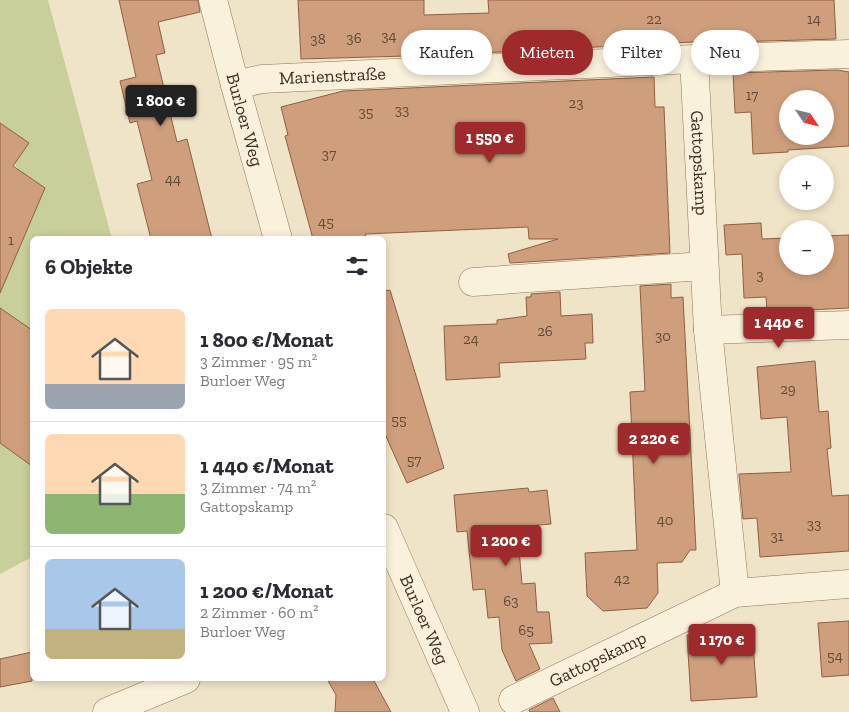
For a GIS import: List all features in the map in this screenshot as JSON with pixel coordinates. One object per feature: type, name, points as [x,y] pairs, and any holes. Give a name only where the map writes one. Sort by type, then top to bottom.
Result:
[{"type":"street","name":"Burloer Weg","points":[[213,0],[277,236]]},
{"type":"street","name":"Marienstraße","points":[[759,57],[849,54]]},
{"type":"street","name":"Marienstraße","points":[[235,85],[262,79],[691,59]]},
{"type":"street","name":"Gattopskamp","points":[[695,75],[708,330],[735,593]]},
{"type":"street","points":[[473,282],[704,266]]},
{"type":"street","points":[[708,330],[849,325]]},
{"type":"street","name":"Burloer Weg","points":[[386,538],[394,578],[465,712]]},
{"type":"street","name":"Gattopskamp","points":[[514,700],[735,593],[849,584]]},
{"type":"street","points":[[107,712],[181,681]]},
{"type":"green space","points":[[0,0],[48,0],[111,236],[30,236],[30,558],[0,574],[0,277],[26,193],[8,144],[0,135]]},
{"type":"building","points":[[119,0],[198,0],[200,12],[158,22],[165,53],[156,55],[177,142],[187,139],[211,236],[150,236],[137,184],[152,180],[137,121],[130,123],[120,81],[136,77]]},
{"type":"building","points":[[298,0],[424,0],[424,15],[489,13],[488,0],[834,0],[836,39],[759,41],[759,30],[691,30],[691,42],[681,43],[681,30],[603,30],[603,47],[593,47],[593,30],[502,30],[502,52],[492,52],[492,30],[401,30],[401,56],[301,59]]},
{"type":"building","points":[[837,70],[849,72],[849,146],[753,154],[751,112],[735,113],[733,75],[759,75],[759,72]]},
{"type":"building","points":[[654,77],[655,107],[664,107],[670,253],[510,263],[508,254],[558,239],[529,239],[528,227],[365,234],[366,236],[312,236],[285,136],[288,135],[281,107],[343,91]]},
{"type":"building","points":[[0,123],[29,143],[13,166],[45,188],[0,293]]},
{"type":"building","points":[[761,223],[762,239],[779,238],[779,275],[834,275],[834,236],[849,235],[849,308],[767,312],[766,297],[744,298],[742,254],[726,255],[724,225]]},
{"type":"building","points":[[671,284],[671,298],[683,297],[696,550],[690,550],[682,562],[657,563],[658,593],[647,608],[603,611],[587,596],[585,553],[637,550],[630,392],[645,391],[640,286]]},
{"type":"building","points":[[390,290],[444,468],[407,483],[386,436],[386,291]]},
{"type":"building","points":[[560,292],[561,316],[592,314],[593,343],[585,343],[586,359],[499,363],[500,377],[446,380],[444,326],[497,324],[497,320],[527,316],[526,297],[531,297],[531,294]]},
{"type":"building","points":[[0,308],[30,329],[30,465],[0,443]]},
{"type":"building","points":[[815,361],[819,412],[828,411],[831,448],[827,449],[832,496],[849,495],[849,551],[760,557],[757,518],[743,519],[739,474],[791,472],[787,417],[761,419],[757,367]]},
{"type":"building","points":[[528,488],[529,492],[547,490],[551,524],[517,527],[522,584],[535,583],[537,612],[549,612],[552,643],[529,644],[540,669],[516,681],[502,650],[499,617],[488,618],[485,589],[473,590],[467,531],[457,532],[454,495]]},
{"type":"building","points":[[849,621],[849,675],[822,677],[818,623]]},
{"type":"building","points":[[752,630],[757,697],[691,701],[687,635]]},
{"type":"building","points":[[30,652],[30,681],[32,681],[0,687],[0,659]]},
{"type":"building","points":[[328,681],[374,681],[391,712],[335,712],[336,695]]},
{"type":"building","points":[[553,698],[560,712],[530,712],[529,710]]}]
